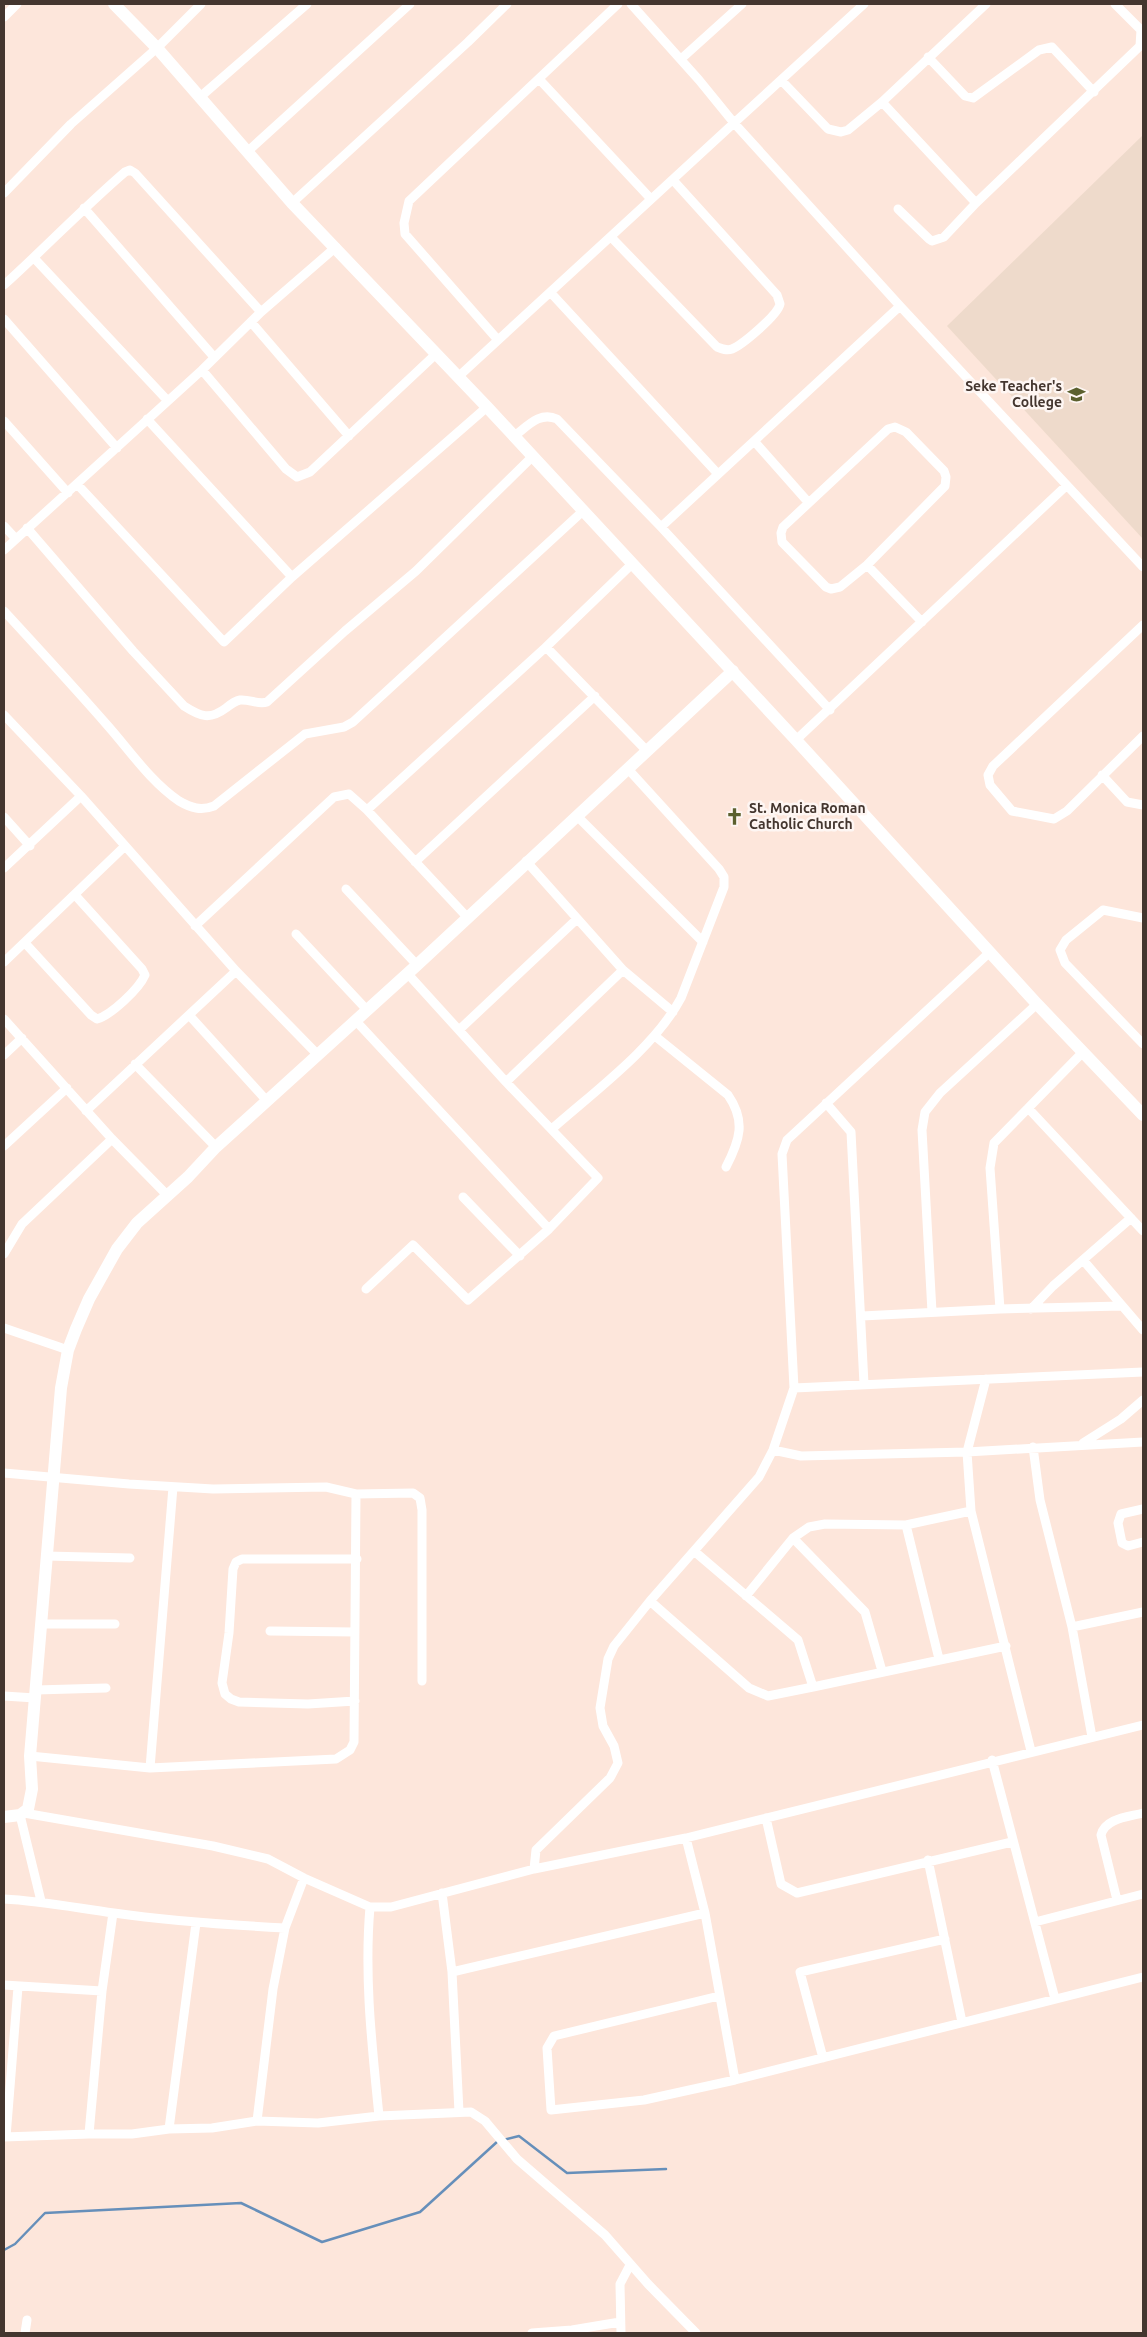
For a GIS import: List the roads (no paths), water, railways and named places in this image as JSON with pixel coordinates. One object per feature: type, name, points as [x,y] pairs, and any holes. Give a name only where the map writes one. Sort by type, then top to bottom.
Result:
[{"type":"street","points":[[4,17],[17,4]]},
{"type":"street","points":[[114,4],[156,48],[292,203],[437,353],[514,438],[733,671],[1037,1004],[1143,1115]]},
{"type":"street","points":[[4,193],[71,124],[202,4]]},
{"type":"street","points":[[199,98],[307,4]]},
{"type":"street","points":[[247,152],[410,4]]},
{"type":"street","points":[[292,203],[507,4]]},
{"type":"street","points":[[498,340],[405,234],[404,223],[411,197],[618,4]]},
{"type":"street","points":[[631,4],[734,123],[900,306],[1143,567]]},
{"type":"street","points":[[680,60],[742,4]]},
{"type":"street","points":[[458,377],[864,4]]},
{"type":"street","points":[[781,80],[822,124],[834,131],[848,130],[882,102],[986,4]]},
{"type":"street","points":[[898,209],[932,241],[944,236],[1140,46],[1141,30],[1115,4]]},
{"type":"street","points":[[928,57],[965,96],[973,98],[1040,50],[1052,47],[1094,92]]},
{"type":"street","points":[[539,79],[651,199]]},
{"type":"street","points":[[882,102],[976,203]]},
{"type":"street","points":[[4,285],[84,208],[125,172],[133,171],[261,312]]},
{"type":"street","points":[[610,237],[722,350],[734,348],[776,314],[780,304],[777,295],[673,180]]},
{"type":"street","points":[[84,208],[214,357]]},
{"type":"street","points":[[4,550],[202,370],[261,312],[336,247]]},
{"type":"street","points":[[34,258],[167,400]]},
{"type":"street","points":[[551,293],[718,474]]},
{"type":"street","points":[[661,527],[900,306]]},
{"type":"street","points":[[4,319],[117,448]]},
{"type":"street","points":[[251,322],[349,436]]},
{"type":"street","points":[[202,370],[292,475],[297,477],[310,472],[437,353]]},
{"type":"street","points":[[78,484],[224,642],[292,577],[487,407]]},
{"type":"street","points":[[514,438],[539,417],[551,416],[557,419],[661,527],[830,710]]},
{"type":"street","points":[[147,419],[292,577]]},
{"type":"street","points":[[4,421],[68,492]]},
{"type":"street","points":[[895,426],[906,432],[944,471],[946,477],[945,486],[867,565],[840,587],[826,587],[782,542],[780,533],[782,527],[808,502],[888,429],[895,426]]},
{"type":"street","points":[[754,441],[808,502]]},
{"type":"street","points":[[27,528],[133,651],[184,706],[194,712],[210,717],[217,715],[233,702],[240,700],[262,704],[267,702],[345,631],[416,571],[532,457]]},
{"type":"street","points":[[796,740],[1066,486]]},
{"type":"street","points":[[4,611],[70,682],[146,769],[178,800],[194,808],[204,810],[214,806],[305,734],[344,727],[352,722],[583,511]]},
{"type":"street","points":[[4,526],[16,539]]},
{"type":"street","points":[[367,810],[546,647],[632,564]]},
{"type":"street","points":[[867,565],[922,622]]},
{"type":"street","points":[[1143,625],[993,766],[988,775],[990,785],[1012,811],[1054,819],[1066,811],[1143,736]]},
{"type":"street","points":[[546,647],[648,751]]},
{"type":"street","points":[[22,1814],[28,1809],[32,1789],[30,1756],[61,1388],[68,1350],[89,1298],[117,1249],[137,1223],[166,1194],[188,1176],[267,1100],[412,969],[526,861],[733,671]]},
{"type":"street","points":[[415,862],[595,696]]},
{"type":"street","points":[[4,715],[81,796],[124,847],[236,971],[317,1054]]},
{"type":"street","points":[[553,1128],[655,1036],[673,1012],[724,887],[724,877],[720,869],[628,769]]},
{"type":"street","points":[[1102,775],[1127,802],[1143,805]]},
{"type":"street","points":[[195,926],[334,797],[349,794],[367,810],[467,917]]},
{"type":"street","points":[[4,868],[30,846],[81,796]]},
{"type":"street","points":[[577,816],[702,942]]},
{"type":"street","points":[[4,817],[30,846]]},
{"type":"street","points":[[4,962],[124,847]]},
{"type":"street","points":[[526,861],[623,970],[673,1012]]},
{"type":"street","points":[[346,889],[459,1030],[598,1178],[550,1229],[468,1300],[413,1244],[366,1289]]},
{"type":"street","points":[[25,943],[91,1015],[97,1019],[103,1017],[118,1006],[142,981],[145,975],[142,969],[75,895]]},
{"type":"street","points":[[1143,918],[1103,910],[1066,940],[1060,950],[1065,963],[1143,1044]]},
{"type":"street","points":[[459,1030],[576,919]]},
{"type":"street","points":[[296,934],[367,1010]]},
{"type":"street","points":[[534,1869],[536,1850],[610,1778],[618,1763],[614,1746],[603,1726],[600,1708],[608,1659],[614,1646],[650,1601],[759,1477],[773,1450],[794,1388],[782,1154],[787,1140],[990,952]]},
{"type":"street","points":[[506,1082],[623,970]]},
{"type":"street","points":[[86,1111],[236,971]]},
{"type":"street","points":[[932,1312],[922,1130],[925,1112],[940,1093],[1037,1004]]},
{"type":"street","points":[[189,1015],[267,1100]]},
{"type":"street","points":[[4,1019],[86,1111],[166,1194]]},
{"type":"street","points":[[355,1020],[550,1229]]},
{"type":"street","points":[[655,1036],[728,1095],[736,1107],[739,1132],[737,1143],[726,1167]]},
{"type":"street","points":[[4,1055],[22,1038]]},
{"type":"street","points":[[1000,1309],[990,1168],[994,1142],[1083,1052]]},
{"type":"street","points":[[135,1064],[216,1148]]},
{"type":"street","points":[[4,1146],[67,1088]]},
{"type":"street","points":[[826,1103],[851,1132],[862,1316],[864,1384]]},
{"type":"street","points":[[1028,1108],[1143,1231]]},
{"type":"street","points":[[4,1254],[22,1224],[112,1139]]},
{"type":"street","points":[[463,1197],[520,1256]]},
{"type":"street","points":[[1031,1309],[1053,1286],[1131,1218]]},
{"type":"street","points":[[1084,1260],[1143,1330]]},
{"type":"street","points":[[862,1316],[1000,1309],[1122,1306]]},
{"type":"street","points":[[4,1328],[68,1350]]},
{"type":"street","points":[[794,1388],[1143,1372]]},
{"type":"street","points":[[986,1379],[967,1452],[971,1511],[1031,1751]]},
{"type":"street","points":[[1082,1444],[1121,1419],[1143,1400]]},
{"type":"street","points":[[773,1450],[801,1456],[967,1452],[1143,1442]]},
{"type":"street","points":[[1033,1447],[1040,1500],[1072,1627],[1092,1737]]},
{"type":"street","points":[[4,1472],[173,1487],[213,1489],[326,1487],[356,1494],[413,1493],[420,1498],[422,1510],[422,1681]]},
{"type":"street","points":[[150,1768],[173,1487]]},
{"type":"street","points":[[30,1756],[150,1768],[336,1759],[350,1750],[354,1742],[355,1701],[356,1494]]},
{"type":"street","points":[[1143,1509],[1121,1514],[1118,1522],[1122,1544],[1128,1546],[1143,1542]]},
{"type":"street","points":[[746,1596],[793,1538],[809,1526],[825,1524],[906,1525],[971,1511]]},
{"type":"street","points":[[906,1525],[939,1659]]},
{"type":"street","points":[[793,1538],[865,1612],[882,1671]]},
{"type":"street","points":[[694,1551],[798,1640],[813,1687]]},
{"type":"street","points":[[46,1556],[130,1558]]},
{"type":"street","points":[[355,1701],[308,1704],[240,1702],[231,1699],[225,1694],[222,1683],[229,1632],[233,1569],[236,1562],[242,1559],[357,1558]]},
{"type":"street","points":[[650,1601],[749,1688],[768,1696],[1006,1646]]},
{"type":"street","points":[[1072,1627],[1143,1612]]},
{"type":"street","points":[[42,1624],[115,1624]]},
{"type":"street","points":[[270,1631],[355,1632]]},
{"type":"street","points":[[4,1696],[106,1688]]},
{"type":"street","points":[[4,1817],[22,1814],[213,1846],[268,1859],[304,1878],[370,1907],[391,1906],[534,1869],[686,1838],[992,1760],[1143,1724]]},
{"type":"street","points":[[992,1760],[1012,1842],[1055,1999]]},
{"type":"street","points":[[1117,1900],[1101,1835],[1102,1831],[1109,1823],[1143,1813]]},
{"type":"street","points":[[22,1814],[40,1901]]},
{"type":"street","points":[[766,1818],[781,1884],[797,1893],[928,1860],[1012,1842]]},
{"type":"street","points":[[686,1838],[705,1914],[735,2080]]},
{"type":"street","points":[[928,1860],[962,2022]]},
{"type":"street","points":[[257,2121],[273,1989],[285,1928],[304,1878]]},
{"type":"street","points":[[442,1893],[452,1972],[460,2112]]},
{"type":"street","points":[[1035,1922],[1143,1894]]},
{"type":"street","points":[[4,1899],[40,1901],[113,1913],[196,1923],[285,1928]]},
{"type":"street","points":[[370,1907],[367,1942],[369,2012],[379,2116]]},
{"type":"street","points":[[89,2134],[102,1991],[113,1913]]},
{"type":"street","points":[[452,1972],[705,1914]]},
{"type":"street","points":[[169,2129],[196,1923]]},
{"type":"street","points":[[823,2058],[800,1972],[945,1939]]},
{"type":"street","points":[[719,1996],[554,2036],[547,2048],[551,2110],[644,2100],[735,2080],[1143,1977]]},
{"type":"street","points":[[4,1985],[102,1991]]},
{"type":"street","points":[[18,1987],[5,2137],[132,2134],[169,2129],[212,2128],[257,2121],[318,2123],[379,2116],[471,2112],[485,2121],[505,2145],[567,2204],[605,2236],[630,2265],[696,2333]]},
{"type":"street","points":[[621,2333],[620,2284],[630,2265]]},
{"type":"street","points":[[25,2333],[27,2320]]},
{"type":"street","points":[[532,2333],[572,2330],[620,2322]]},
{"type":"waterway","points":[[503,2140],[519,2136],[567,2173],[666,2169]]},
{"type":"waterway","points":[[4,2250],[15,2244],[45,2213],[241,2203],[322,2242],[420,2212],[498,2141]]},
{"type":"place","name":"Seke Teacher's College","points":[[1076,394]]},
{"type":"place","name":"St. Monica Roman Catholic Church","points":[[735,816]]}]
